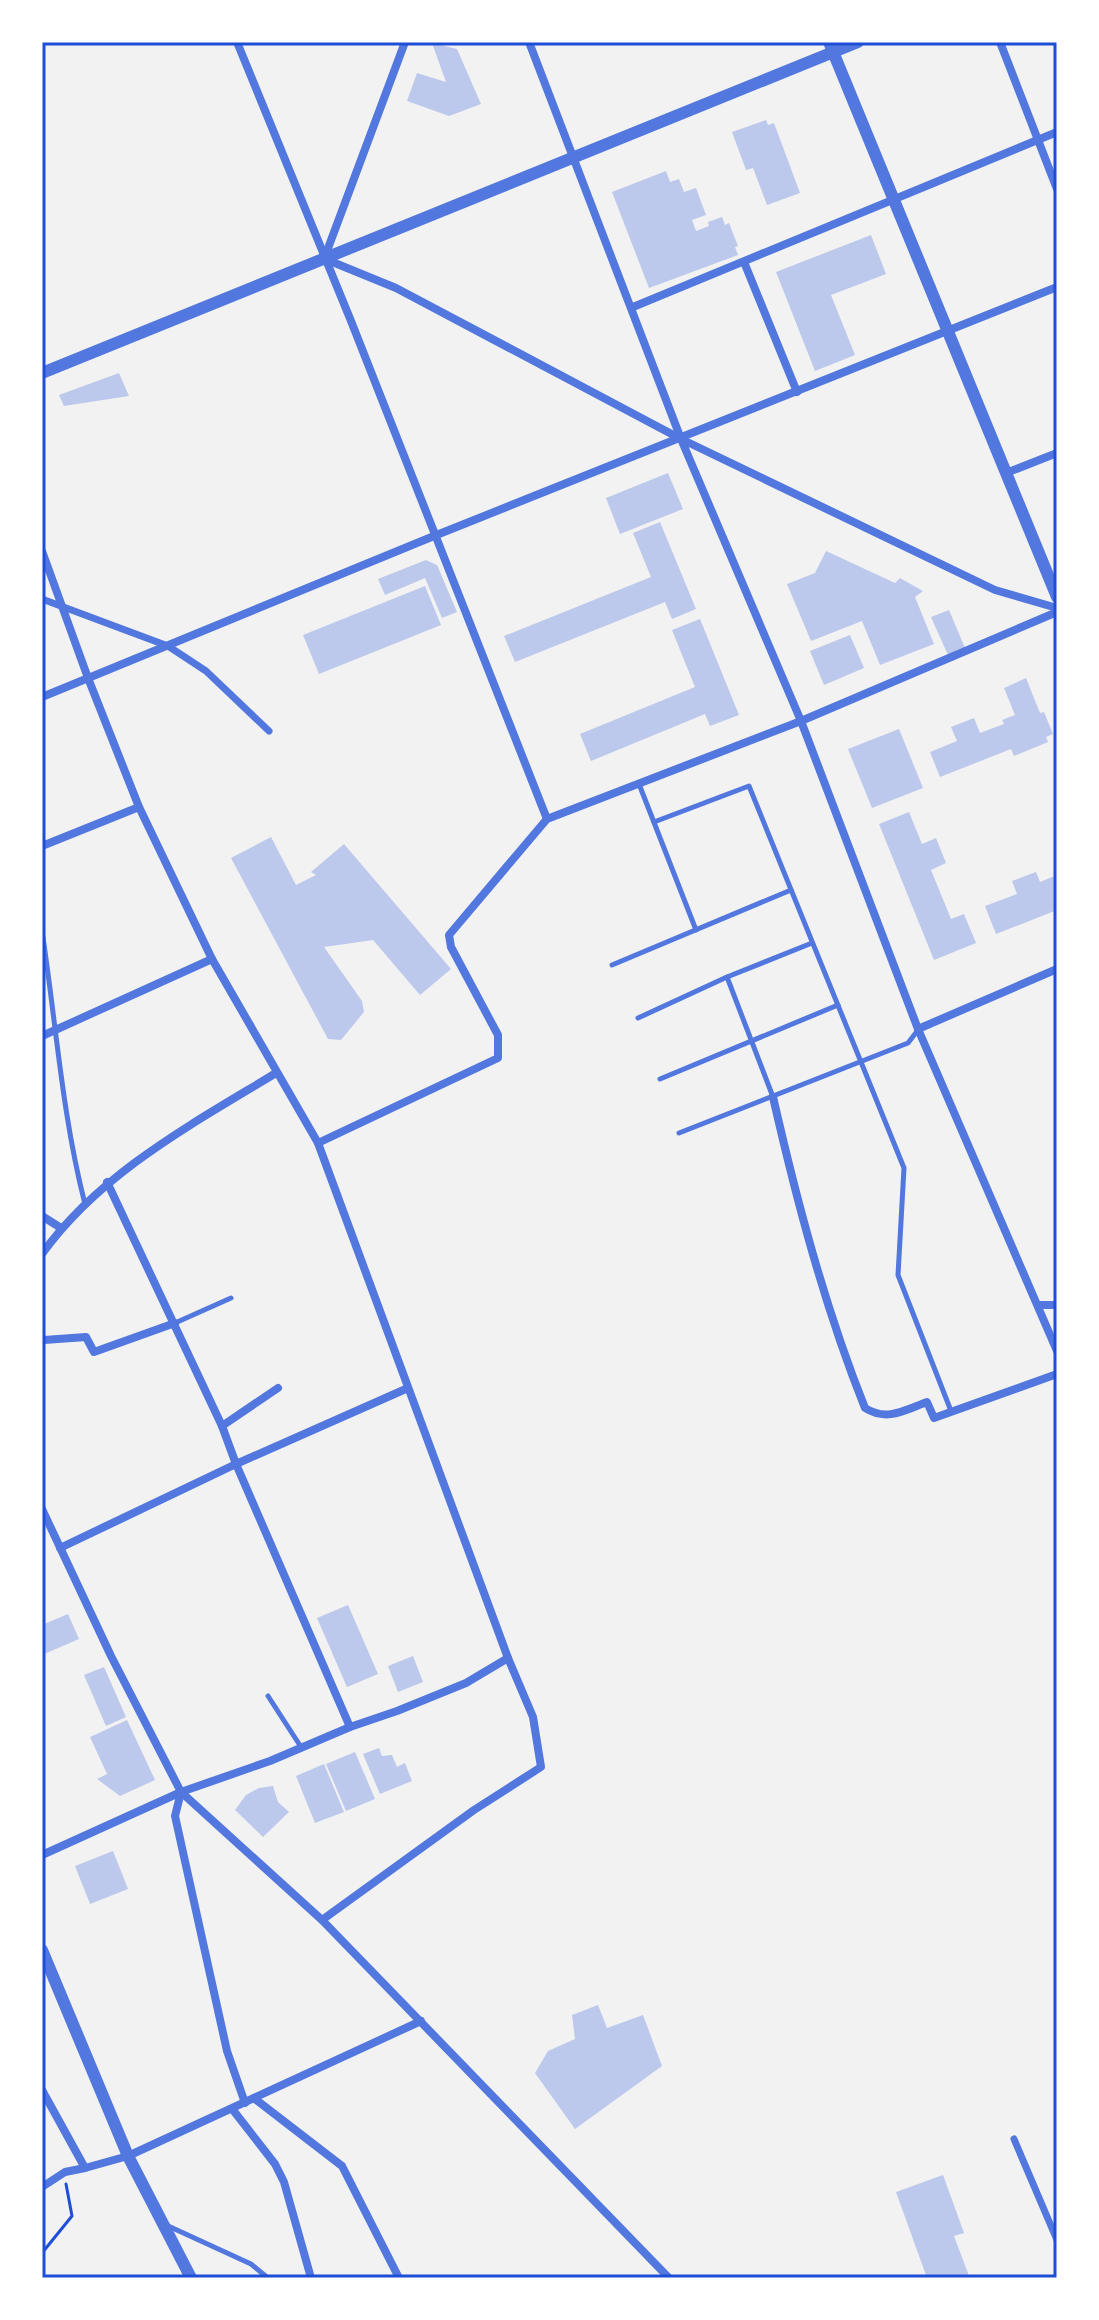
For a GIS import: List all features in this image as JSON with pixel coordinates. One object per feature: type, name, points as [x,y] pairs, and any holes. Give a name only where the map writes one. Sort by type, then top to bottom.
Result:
[{"type":"street","points":[[237,42],[351,321],[547,819]]},
{"type":"street","points":[[324,259],[405,42]]},
{"type":"street","points":[[529,42],[681,439],[801,721],[918,1029],[1057,1351]]},
{"type":"street","points":[[42,373],[573,160],[831,47],[858,42]]},
{"type":"street","points":[[1000,42],[1057,189]]},
{"type":"street","points":[[831,47],[1057,597]]},
{"type":"street","points":[[633,307],[1057,132]]},
{"type":"street","points":[[324,259],[396,288],[681,439],[995,590],[1057,610]]},
{"type":"street","points":[[744,262],[797,392]]},
{"type":"street","points":[[42,697],[434,536],[1057,287]]},
{"type":"street","points":[[1006,473],[1057,453]]},
{"type":"street","points":[[42,551],[60,606],[139,807],[212,959],[318,1143],[508,1658],[533,1717],[541,1767],[474,1810],[322,1920]]},
{"type":"street","points":[[42,599],[168,646],[206,671],[269,731]]},
{"type":"street","points":[[318,1143],[498,1058],[498,1035],[451,947],[449,935],[547,819],[801,721],[1057,610]]},
{"type":"street","points":[[42,846],[139,807]]},
{"type":"street","points":[[42,1036],[212,959]]},
{"type":"street","points":[[918,1029],[1057,969]]},
{"type":"street","points":[[42,1254],[61,1228],[107,1182],[276,1073]]},
{"type":"street","points":[[773,1097],[789,1168],[821,1274],[831,1319],[865,1408],[876,1415],[894,1414],[927,1402],[934,1418],[1057,1374]]},
{"type":"street","points":[[107,1182],[222,1426],[350,1727]]},
{"type":"street","points":[[42,1216],[61,1228]]},
{"type":"street","points":[[1038,1305],[1057,1305]]},
{"type":"street","points":[[42,1338],[86,1337],[94,1352],[175,1323]]},
{"type":"street","points":[[222,1426],[278,1388]]},
{"type":"street","points":[[60,1548],[236,1464],[408,1388]]},
{"type":"street","points":[[42,1509],[181,1792],[322,1920],[669,2278]]},
{"type":"street","points":[[42,1855],[181,1792],[466,1683],[508,1658]]},
{"type":"street","points":[[181,1792],[175,1816],[178,1831],[227,2051],[245,2103]]},
{"type":"street","points":[[42,1950],[128,2156],[191,2278]]},
{"type":"street","points":[[42,2187],[65,2172],[128,2156],[421,2021]]},
{"type":"street","points":[[42,2090],[85,2168]]},
{"type":"street","points":[[255,2099],[342,2166],[399,2278]]},
{"type":"street","points":[[233,2110],[275,2164],[284,2182],[311,2278]]},
{"type":"street","points":[[1014,2139],[1057,2240]]},
{"type":"lane","points":[[639,784],[696,930]]},
{"type":"lane","points":[[654,822],[749,786],[904,1168],[898,1275],[951,1412]]},
{"type":"lane","points":[[612,965],[791,890]]},
{"type":"lane","points":[[42,931],[73,1152],[85,1204]]},
{"type":"lane","points":[[638,1018],[727,977],[812,943]]},
{"type":"lane","points":[[727,977],[773,1097]]},
{"type":"lane","points":[[660,1079],[838,1005]]},
{"type":"lane","points":[[679,1133],[908,1043],[918,1029]]},
{"type":"lane","points":[[175,1323],[231,1298]]},
{"type":"lane","points":[[268,1696],[301,1747]]},
{"type":"lane","points":[[164,2223],[251,2264],[268,2278]]},
{"type":"path","points":[[42,2253],[72,2216],[65,2172]]},
{"type":"building","points":[[432,43],[457,49],[481,104],[449,116],[407,101],[417,73],[446,82]]},
{"type":"building","points":[[766,120],[768,125],[774,123],[800,193],[767,205],[753,168],[746,170],[732,132]]},
{"type":"building","points":[[666,171],[670,182],[679,179],[684,192],[696,188],[706,215],[692,220],[696,231],[722,217],[725,225],[729,223],[738,246],[735,247],[738,255],[649,288],[612,192]]},
{"type":"building","points":[[871,235],[886,274],[831,295],[855,355],[815,371],[776,272]]},
{"type":"building","points":[[119,373],[129,396],[64,406],[59,395]]},
{"type":"building","points":[[668,473],[683,509],[620,534],[606,498]]},
{"type":"building","points":[[660,522],[696,609],[672,619],[665,602],[515,662],[504,636],[651,577],[633,533]]},
{"type":"building","points":[[826,551],[895,583],[900,578],[923,591],[915,597],[934,644],[880,665],[862,621],[811,641],[787,584],[815,573]]},
{"type":"building","points":[[426,560],[437,565],[457,612],[442,618],[425,578],[385,595],[378,579]]},
{"type":"building","points":[[425,586],[441,625],[319,674],[303,635]]},
{"type":"building","points":[[949,610],[965,648],[948,655],[931,617]]},
{"type":"building","points":[[700,619],[739,715],[710,726],[705,714],[591,761],[580,734],[695,687],[672,630]]},
{"type":"building","points":[[850,635],[864,668],[824,685],[810,651]]},
{"type":"building","points":[[1026,678],[1040,713],[1044,712],[1053,734],[1046,737],[1048,742],[1014,756],[1011,749],[940,777],[930,752],[957,741],[951,727],[974,718],[980,733],[1004,724],[1002,720],[1015,715],[1004,688]]},
{"type":"building","points":[[899,729],[923,788],[872,808],[848,749]]},
{"type":"building","points":[[909,812],[922,844],[936,838],[946,863],[931,870],[951,919],[964,914],[976,943],[934,960],[879,824]]},
{"type":"building","points":[[271,837],[296,885],[316,875],[311,872],[344,844],[451,969],[420,995],[373,940],[324,947],[362,1001],[364,1012],[341,1040],[328,1039],[231,858]]},
{"type":"building","points":[[1036,872],[1040,882],[1057,875],[1057,910],[996,934],[985,906],[1017,894],[1012,881]]},
{"type":"building","points":[[348,1605],[378,1674],[347,1687],[317,1618]]},
{"type":"building","points":[[68,1614],[79,1639],[42,1655],[42,1625]]},
{"type":"building","points":[[413,1656],[423,1682],[398,1692],[388,1666]]},
{"type":"building","points":[[104,1667],[126,1717],[106,1726],[84,1675]]},
{"type":"building","points":[[127,1720],[155,1780],[120,1796],[97,1779],[107,1774],[90,1737]]},
{"type":"building","points":[[379,1748],[382,1756],[392,1755],[397,1767],[405,1763],[412,1781],[380,1794],[363,1754]]},
{"type":"building","points":[[355,1752],[375,1799],[346,1811],[326,1764]]},
{"type":"building","points":[[324,1764],[344,1812],[315,1823],[296,1776]]},
{"type":"building","points":[[273,1786],[278,1802],[289,1812],[263,1837],[235,1810],[246,1795],[259,1788]]},
{"type":"building","points":[[113,1851],[128,1889],[90,1904],[75,1866]]},
{"type":"building","points":[[598,2005],[607,2028],[643,2015],[662,2066],[575,2129],[535,2073],[548,2051],[575,2039],[572,2015]]},
{"type":"building","points":[[943,2175],[964,2233],[954,2236],[969,2276],[964,2278],[927,2278],[896,2192]]}]
